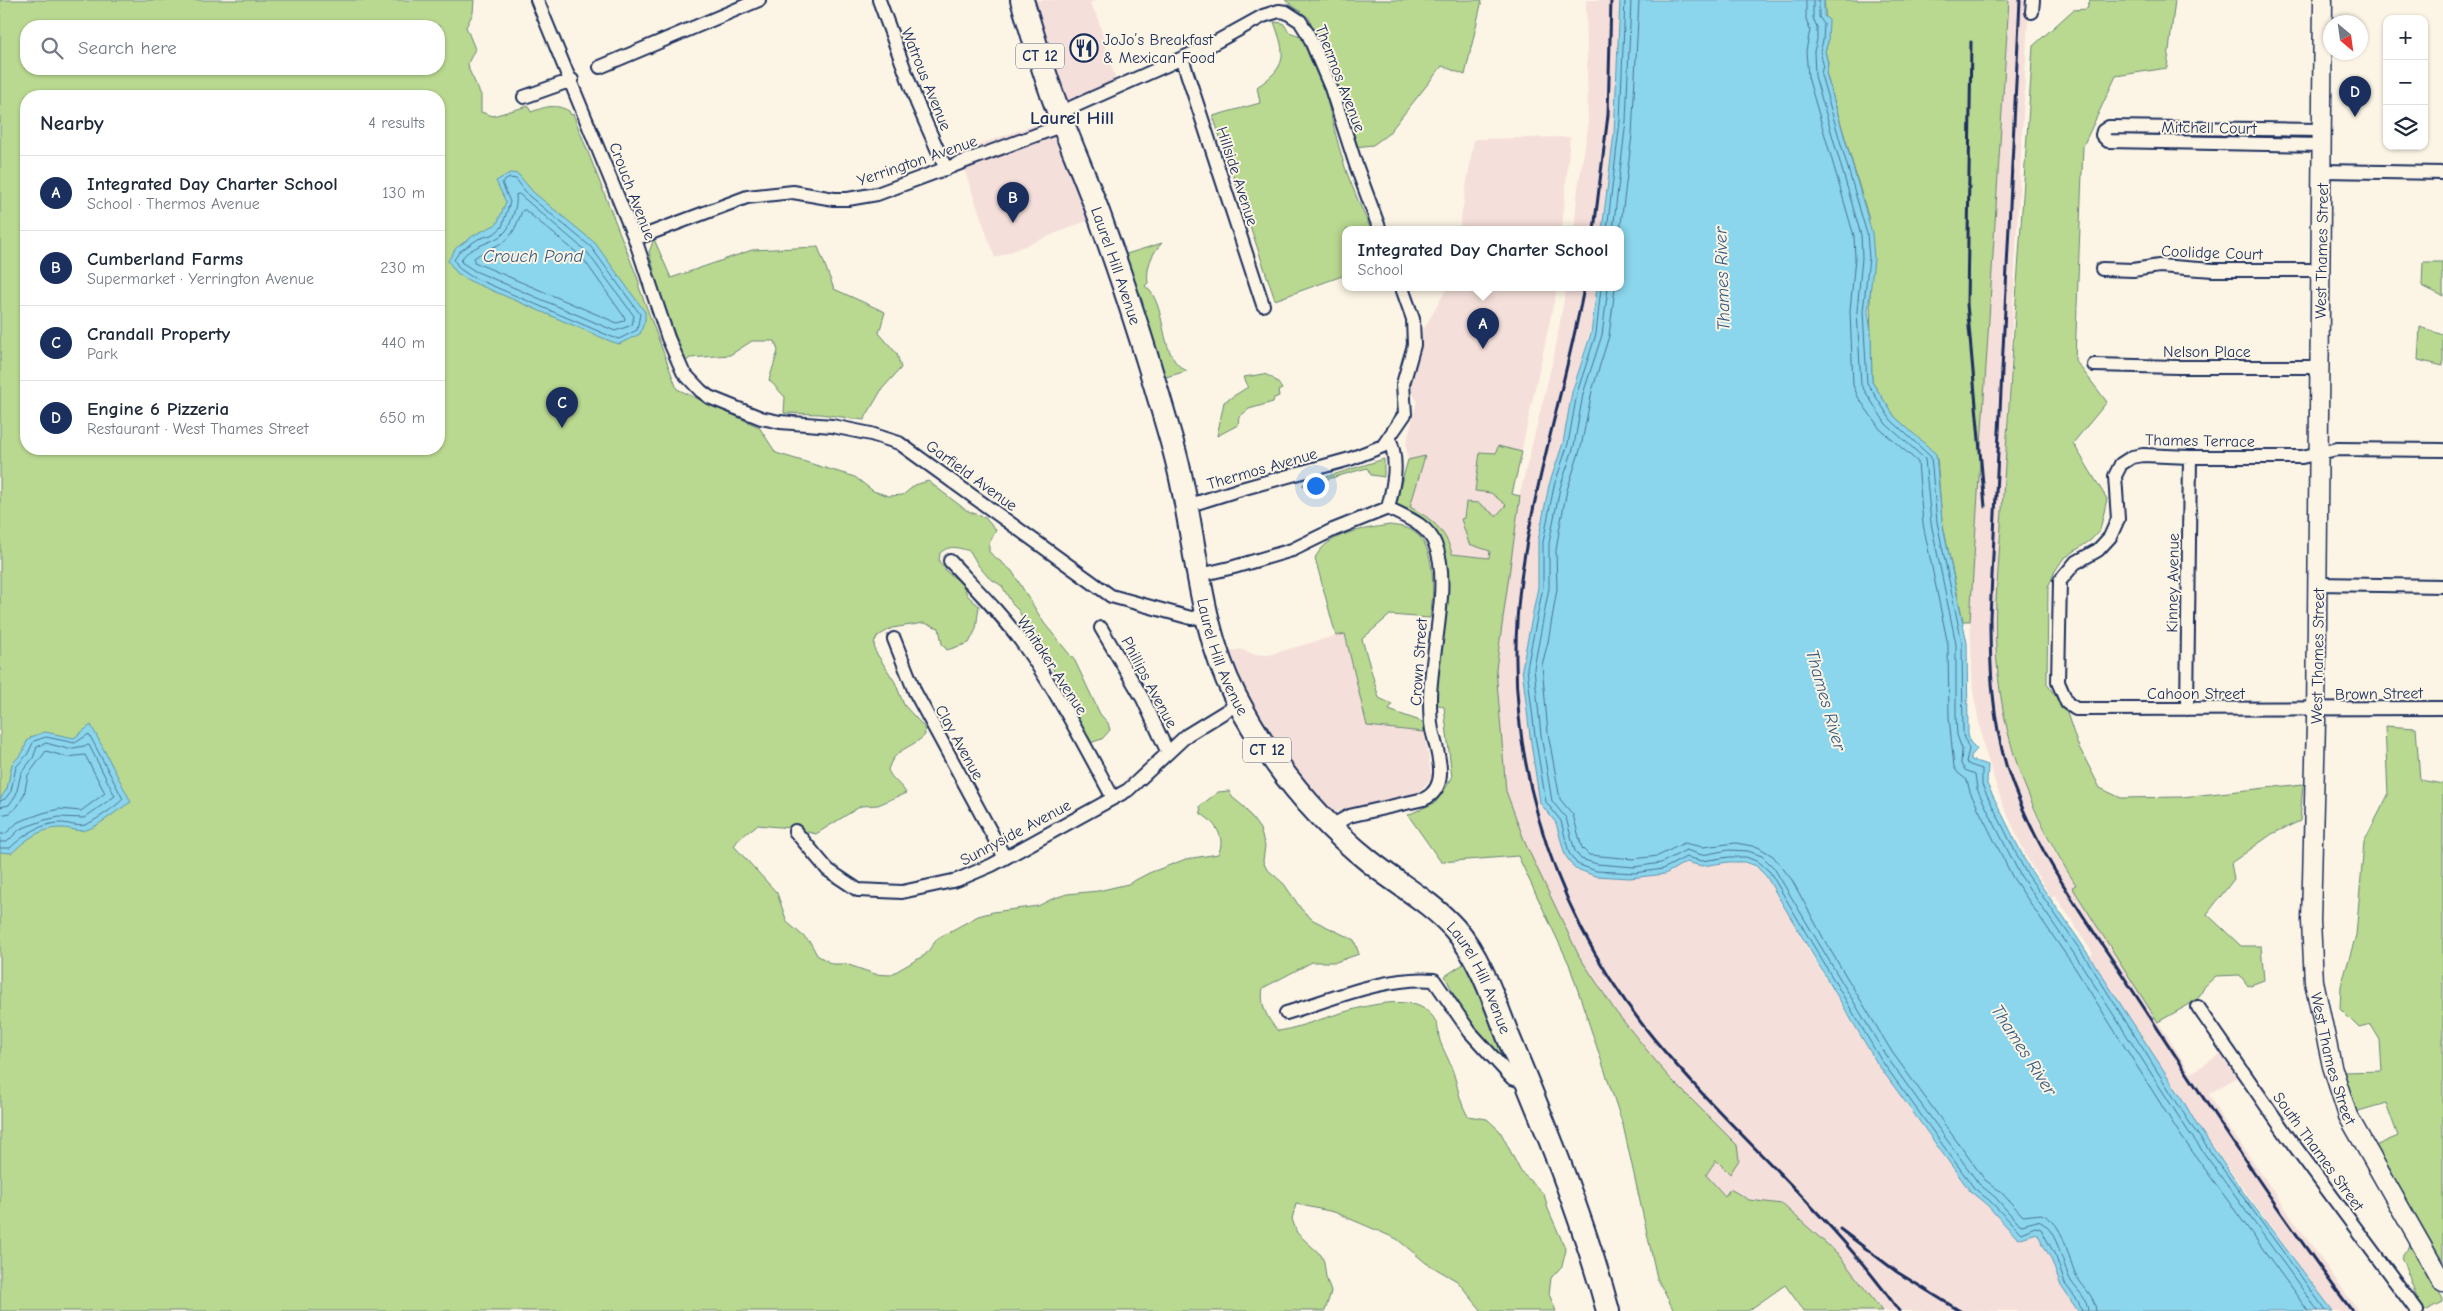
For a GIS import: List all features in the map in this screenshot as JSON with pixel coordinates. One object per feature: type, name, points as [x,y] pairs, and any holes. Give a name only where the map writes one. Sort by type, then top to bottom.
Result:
[{"type":"highway","name":"CT 12","points":[[1022,0],[1061,119]]},
{"type":"highway","name":"Laurel Hill Avenue","points":[[1061,119],[1100,216],[1172,440],[1187,506],[1208,617],[1220,664],[1239,703],[1278,765],[1331,826],[1370,862],[1433,908],[1460,934],[1483,976],[1572,1194],[1608,1311]]},
{"type":"main road","name":"West Thames Street","points":[[2323,0],[2316,710],[2311,938],[2318,1010],[2332,1066],[2348,1116],[2443,1283]]},
{"type":"street","name":"Crouch Avenue","points":[[537,0],[572,80],[635,239],[668,338],[683,372],[700,391]]},
{"type":"street","points":[[600,66],[759,0]]},
{"type":"street","name":"Watrous Avenue","points":[[879,0],[918,103],[946,169]]},
{"type":"street","name":"Thermos Avenue","points":[[1061,119],[1275,12],[1286,12],[1300,21],[1308,34],[1331,88],[1353,157],[1379,226]]},
{"type":"street","name":"Hillside Avenue","points":[[1182,58],[1263,305]]},
{"type":"street","points":[[524,97],[572,80]]},
{"type":"street","name":"Yerrington Avenue","points":[[635,239],[747,197],[793,192],[834,199],[856,198],[896,188],[946,169],[1061,119]]},
{"type":"street","name":"Mitchell Court","points":[[2102,133],[2104,140],[2108,141],[2322,137]]},
{"type":"street","points":[[2322,172],[2443,172]]},
{"type":"street","name":"Coolidge Court","points":[[2102,269],[2133,270],[2159,266],[2213,270],[2320,270]]},
{"type":"street","name":"Thermos Avenue","points":[[1187,506],[1372,452],[1383,446],[1405,414],[1403,384],[1414,345],[1413,319],[1403,291]]},
{"type":"street","name":"Nelson Place","points":[[2094,365],[2320,367]]},
{"type":"street","name":"Garfield Avenue","points":[[700,391],[722,403],[761,418],[780,422],[832,426],[871,434],[899,443],[1111,596],[1191,618],[1208,617]]},
{"type":"street","points":[[1200,575],[1292,550],[1332,530],[1388,508],[1395,468],[1394,450],[1389,438]]},
{"type":"street","name":"Thames Terrace","points":[[2076,709],[2067,703],[2058,682],[2060,581],[2075,563],[2098,550],[2110,537],[2118,519],[2115,476],[2121,464],[2132,457],[2143,455],[2302,457],[2337,449],[2443,450]]},
{"type":"street","name":"Kinney Avenue","points":[[2187,709],[2190,457]]},
{"type":"street","name":"Crown Street","points":[[1331,826],[1344,818],[1424,799],[1434,792],[1440,780],[1440,769],[1431,722],[1430,690],[1440,599],[1439,556],[1435,542],[1424,528],[1388,508]]},
{"type":"street","name":"Whitaker Avenue","points":[[950,562],[1006,621],[1028,651],[1058,698],[1114,798]]},
{"type":"street","points":[[2317,584],[2443,586]]},
{"type":"street","name":"Phillips Avenue","points":[[1101,628],[1143,699],[1168,752]]},
{"type":"street","name":"Clay Avenue","points":[[894,639],[917,697],[1005,858]]},
{"type":"street","name":"Sunnyside Avenue","points":[[795,831],[828,870],[848,886],[863,892],[902,892],[970,876],[1134,786],[1187,736],[1239,703]]},
{"type":"street","name":"Brown Street","points":[[2316,710],[2443,708]]},
{"type":"street","name":"Cahoon Street","points":[[2076,709],[2316,710]]},
{"type":"street","points":[[1286,1013],[1369,988],[1419,979],[1434,980],[1470,1032],[1512,1078],[1528,1083]]},
{"type":"street","name":"South Thames Street","points":[[2198,1007],[2288,1137],[2418,1311]]},
{"type":"shaded area","points":[[1029,0],[1096,0],[1090,3],[1097,16],[1116,81],[1063,102]]},
{"type":"shaded area","points":[[1586,0],[1620,0],[1614,134],[1602,226],[1574,226],[1578,187],[1588,128]]},
{"type":"shaded area","points":[[2009,0],[2029,0],[2000,558],[1995,621],[1997,678],[2011,747],[2033,809],[2052,848],[2076,886],[2072,887],[2191,1073],[2222,1053],[2237,1077],[2209,1094],[2220,1115],[2358,1311],[2333,1311],[2329,1307],[2197,1125],[2089,955],[2093,954],[2055,895],[2051,897],[2029,862],[2002,803],[1984,748],[1973,691],[1970,621]]},
{"type":"shaded area","points":[[1051,119],[1091,219],[995,258],[958,152]]},
{"type":"shaded area","points":[[1570,137],[1562,226],[1460,226],[1474,139]]},
{"type":"shaded area","points":[[1445,291],[1556,291],[1511,499],[1495,519],[1490,558],[1452,554],[1437,525],[1410,507],[1425,456],[1408,460],[1406,445],[1417,401],[1409,386],[1421,351],[1421,334]]},
{"type":"shaded area","points":[[1565,291],[1597,291],[1594,318],[1572,392],[1562,448],[1549,485],[1538,541],[1538,587],[1522,668],[1540,803],[1556,823],[1566,857],[1574,868],[1584,873],[1619,878],[1665,874],[1686,862],[1709,865],[1741,862],[1760,869],[1776,890],[1810,953],[1872,1055],[1916,1118],[1970,1191],[1987,1205],[2018,1239],[2037,1232],[2051,1259],[2061,1286],[2078,1311],[1847,1311],[1705,1176],[1581,989],[1518,856],[1482,725],[1496,669],[1517,505],[1554,356]]},
{"type":"shaded area","points":[[1345,633],[1367,726],[1424,732],[1432,778],[1418,793],[1360,808],[1343,809],[1332,815],[1277,749],[1237,678],[1230,652],[1240,649],[1253,654],[1268,655]]},
{"type":"green space","points":[[0,0],[474,0],[473,13],[466,27],[475,49],[468,63],[469,70],[481,95],[481,112],[493,116],[528,106],[531,112],[555,106],[569,111],[571,115],[573,114],[639,282],[639,287],[677,389],[759,427],[776,453],[855,477],[873,491],[889,496],[903,495],[915,485],[928,481],[966,510],[985,518],[996,530],[989,544],[989,552],[1012,571],[1044,623],[1075,661],[1100,714],[1108,723],[1110,730],[1102,739],[1090,743],[1070,708],[1048,658],[1033,640],[1019,611],[1013,605],[1002,586],[988,577],[970,551],[954,547],[947,548],[940,553],[939,561],[948,573],[961,582],[968,596],[979,606],[976,629],[969,643],[947,650],[942,644],[939,628],[924,623],[892,628],[878,636],[874,643],[875,651],[895,682],[904,705],[924,727],[925,735],[894,757],[888,770],[906,793],[878,805],[861,806],[816,834],[791,828],[757,825],[738,840],[734,846],[777,893],[787,922],[810,942],[817,955],[832,964],[846,964],[875,974],[890,975],[925,955],[938,938],[978,916],[1038,906],[1067,894],[1098,891],[1128,884],[1149,873],[1186,859],[1218,854],[1221,842],[1220,836],[1210,821],[1201,814],[1200,806],[1218,792],[1229,791],[1232,797],[1244,807],[1260,829],[1265,846],[1263,861],[1266,868],[1284,884],[1302,910],[1313,920],[1354,940],[1359,954],[1336,962],[1312,962],[1263,988],[1264,1006],[1278,1031],[1294,1028],[1362,1007],[1385,1003],[1407,1003],[1424,1009],[1436,1022],[1440,1041],[1451,1065],[1468,1116],[1487,1119],[1500,1131],[1521,1172],[1544,1194],[1548,1209],[1566,1250],[1562,1266],[1551,1278],[1549,1294],[1556,1311],[1482,1311],[1457,1281],[1426,1263],[1397,1239],[1334,1212],[1296,1204],[1292,1219],[1297,1233],[1321,1255],[1324,1262],[1331,1292],[1325,1311],[0,1311]]},
{"type":"green space","points":[[1285,0],[1482,0],[1465,75],[1442,66],[1388,134],[1373,145],[1355,147],[1309,18]]},
{"type":"green space","points":[[1824,0],[2009,0],[1970,621],[1963,621],[1942,521],[1937,458],[1895,417],[1872,382],[1868,216],[1826,73],[1828,64],[1825,51],[1828,42]]},
{"type":"green space","points":[[2090,0],[2175,0],[2167,68],[2116,76],[2083,146],[2075,360],[2107,402],[2073,443],[2107,499],[2100,530],[2091,540],[2063,559],[2055,571],[2048,588],[2047,684],[2067,713],[2077,743],[2100,788],[2121,798],[2182,797],[2303,784],[2300,821],[2272,834],[2231,863],[2234,879],[2207,914],[2241,946],[2261,946],[2264,980],[2248,986],[2240,975],[2216,976],[2205,986],[2197,1000],[2158,1022],[2072,887],[2076,885],[2038,817],[2012,749],[1998,677],[1996,600],[2033,46],[2073,10],[2087,9]]},
{"type":"green space","points":[[1274,22],[1283,23],[1289,32],[1303,37],[1311,53],[1318,70],[1347,173],[1369,226],[1342,226],[1342,276],[1275,300],[1213,116],[1260,103],[1257,87],[1267,80],[1279,66],[1282,59],[1281,43]]},
{"type":"green space","points":[[654,239],[671,278],[752,250],[818,247],[834,289],[885,312],[879,333],[897,354],[901,368],[882,389],[864,420],[820,414],[784,413],[785,397],[769,380],[778,351],[775,341],[752,341],[730,355],[690,358],[685,362],[659,290],[649,252]]},
{"type":"green space","points":[[1162,243],[1150,262],[1148,283],[1145,286],[1152,294],[1157,305],[1171,355],[1187,371],[1159,379],[1120,256]]},
{"type":"green space","points":[[2423,262],[2443,262],[2443,296],[2422,286]]},
{"type":"green space","points":[[2420,327],[2443,335],[2443,366],[2418,360]]},
{"type":"green space","points":[[1264,374],[1273,378],[1280,386],[1282,389],[1278,391],[1279,396],[1274,398],[1273,402],[1249,409],[1239,417],[1238,425],[1217,436],[1224,402],[1248,387],[1244,377]]},
{"type":"green space","points":[[1498,446],[1522,452],[1512,494],[1520,496],[1496,669],[1506,791],[1526,845],[1579,956],[1616,1012],[1667,1075],[1737,1145],[1739,1160],[1730,1174],[1716,1160],[1706,1175],[1725,1196],[1730,1189],[1749,1200],[1782,1204],[1837,1253],[1882,1311],[1804,1311],[1785,1285],[1748,1311],[1674,1311],[1657,1278],[1623,1125],[1569,964],[1518,856],[1441,862],[1408,815],[1436,802],[1452,778],[1444,707],[1436,704],[1434,687],[1444,560],[1409,512],[1397,504],[1399,491],[1408,460],[1425,456],[1410,507],[1431,520],[1442,531],[1452,554],[1489,558],[1490,551],[1469,544],[1461,519],[1464,518],[1466,502],[1479,503],[1496,516],[1506,505],[1491,493],[1475,491],[1480,452],[1496,453]]},
{"type":"green space","points":[[1384,459],[1384,477],[1371,475],[1367,468],[1303,486],[1303,484]]},
{"type":"green space","points":[[1390,525],[1413,531],[1421,538],[1426,548],[1430,559],[1433,584],[1430,618],[1390,615],[1362,639],[1379,698],[1392,704],[1389,710],[1423,722],[1424,732],[1367,726],[1345,634],[1336,636],[1315,558],[1321,549],[1338,537],[1358,530]]},
{"type":"green space","points":[[2385,726],[2416,728],[2420,780],[2443,784],[2443,1262],[2375,1146],[2398,1136],[2386,1103],[2355,1112],[2343,1072],[2382,1071],[2380,1040],[2371,1025],[2359,1028],[2340,1009],[2341,986],[2356,935],[2364,842],[2388,795]]},
{"type":"green space","points":[[1465,963],[1514,1074],[1460,1007],[1445,976]]},
{"type":"green space","points":[[2411,1244],[2443,1299],[2443,1302],[2425,1311],[2418,1300],[2401,1258]]},
{"type":"water","name":"Thames River","points":[[1620,0],[1824,0],[1824,16],[1829,20],[1828,42],[1825,51],[1828,64],[1826,73],[1872,233],[1874,259],[1868,311],[1871,332],[1872,382],[1895,417],[1936,454],[1942,521],[1967,643],[1968,733],[1970,742],[1977,749],[1971,756],[1971,760],[1988,765],[1987,784],[2029,868],[2077,937],[2181,1097],[2197,1125],[2246,1196],[2333,1311],[2078,1311],[2061,1286],[2051,1259],[2037,1233],[2018,1239],[1987,1205],[1970,1191],[1877,1063],[1766,876],[1756,866],[1745,862],[1702,866],[1686,862],[1665,874],[1630,878],[1595,876],[1574,868],[1565,855],[1556,823],[1540,803],[1522,668],[1538,587],[1538,541],[1549,485],[1563,443],[1572,392],[1591,333],[1597,291],[1624,291],[1624,226],[1602,226],[1614,134]]},
{"type":"water","name":"Crouch Pond","points":[[510,173],[518,174],[533,192],[595,243],[645,312],[645,320],[640,334],[619,344],[610,341],[470,281],[457,273],[448,261],[456,248],[476,234],[497,224],[506,202],[496,181]]},
{"type":"water","points":[[91,725],[131,802],[89,829],[55,828],[41,832],[28,839],[12,853],[0,852],[0,799],[7,789],[12,764],[23,752],[27,741],[31,737],[45,732],[74,738]]},
{"type":"railway","points":[[1594,226],[1608,115],[1611,0]]},
{"type":"railway","points":[[2020,0],[1990,617],[1993,693],[2002,750],[2018,799],[2032,828],[2081,913],[2241,1154],[2295,1233],[2352,1311]]},
{"type":"railway","points":[[1971,42],[1967,304],[1985,507]]},
{"type":"railway","points":[[1583,291],[1535,500],[1522,572],[1516,635],[1517,697],[1525,759],[1539,819],[1559,878],[1585,935],[1617,988],[1654,1039],[1684,1074],[1842,1240],[1899,1311]]},
{"type":"railway","points":[[1840,1229],[1897,1272],[1960,1311]]},
{"type":"place","name":"JoJo’s Breakfast & Mexican Food","points":[[1084,48]]},
{"type":"place","name":"Engine 6 Pizzeria","points":[[2355,117]]},
{"type":"place","name":"Cumberland Farms","points":[[1013,223]]},
{"type":"place","name":"Integrated Day Charter School","points":[[1483,349]]},
{"type":"place","name":"Crandall Property","points":[[562,428]]},
{"type":"district","name":"Laurel Hill","points":[[1072,117]]}]
